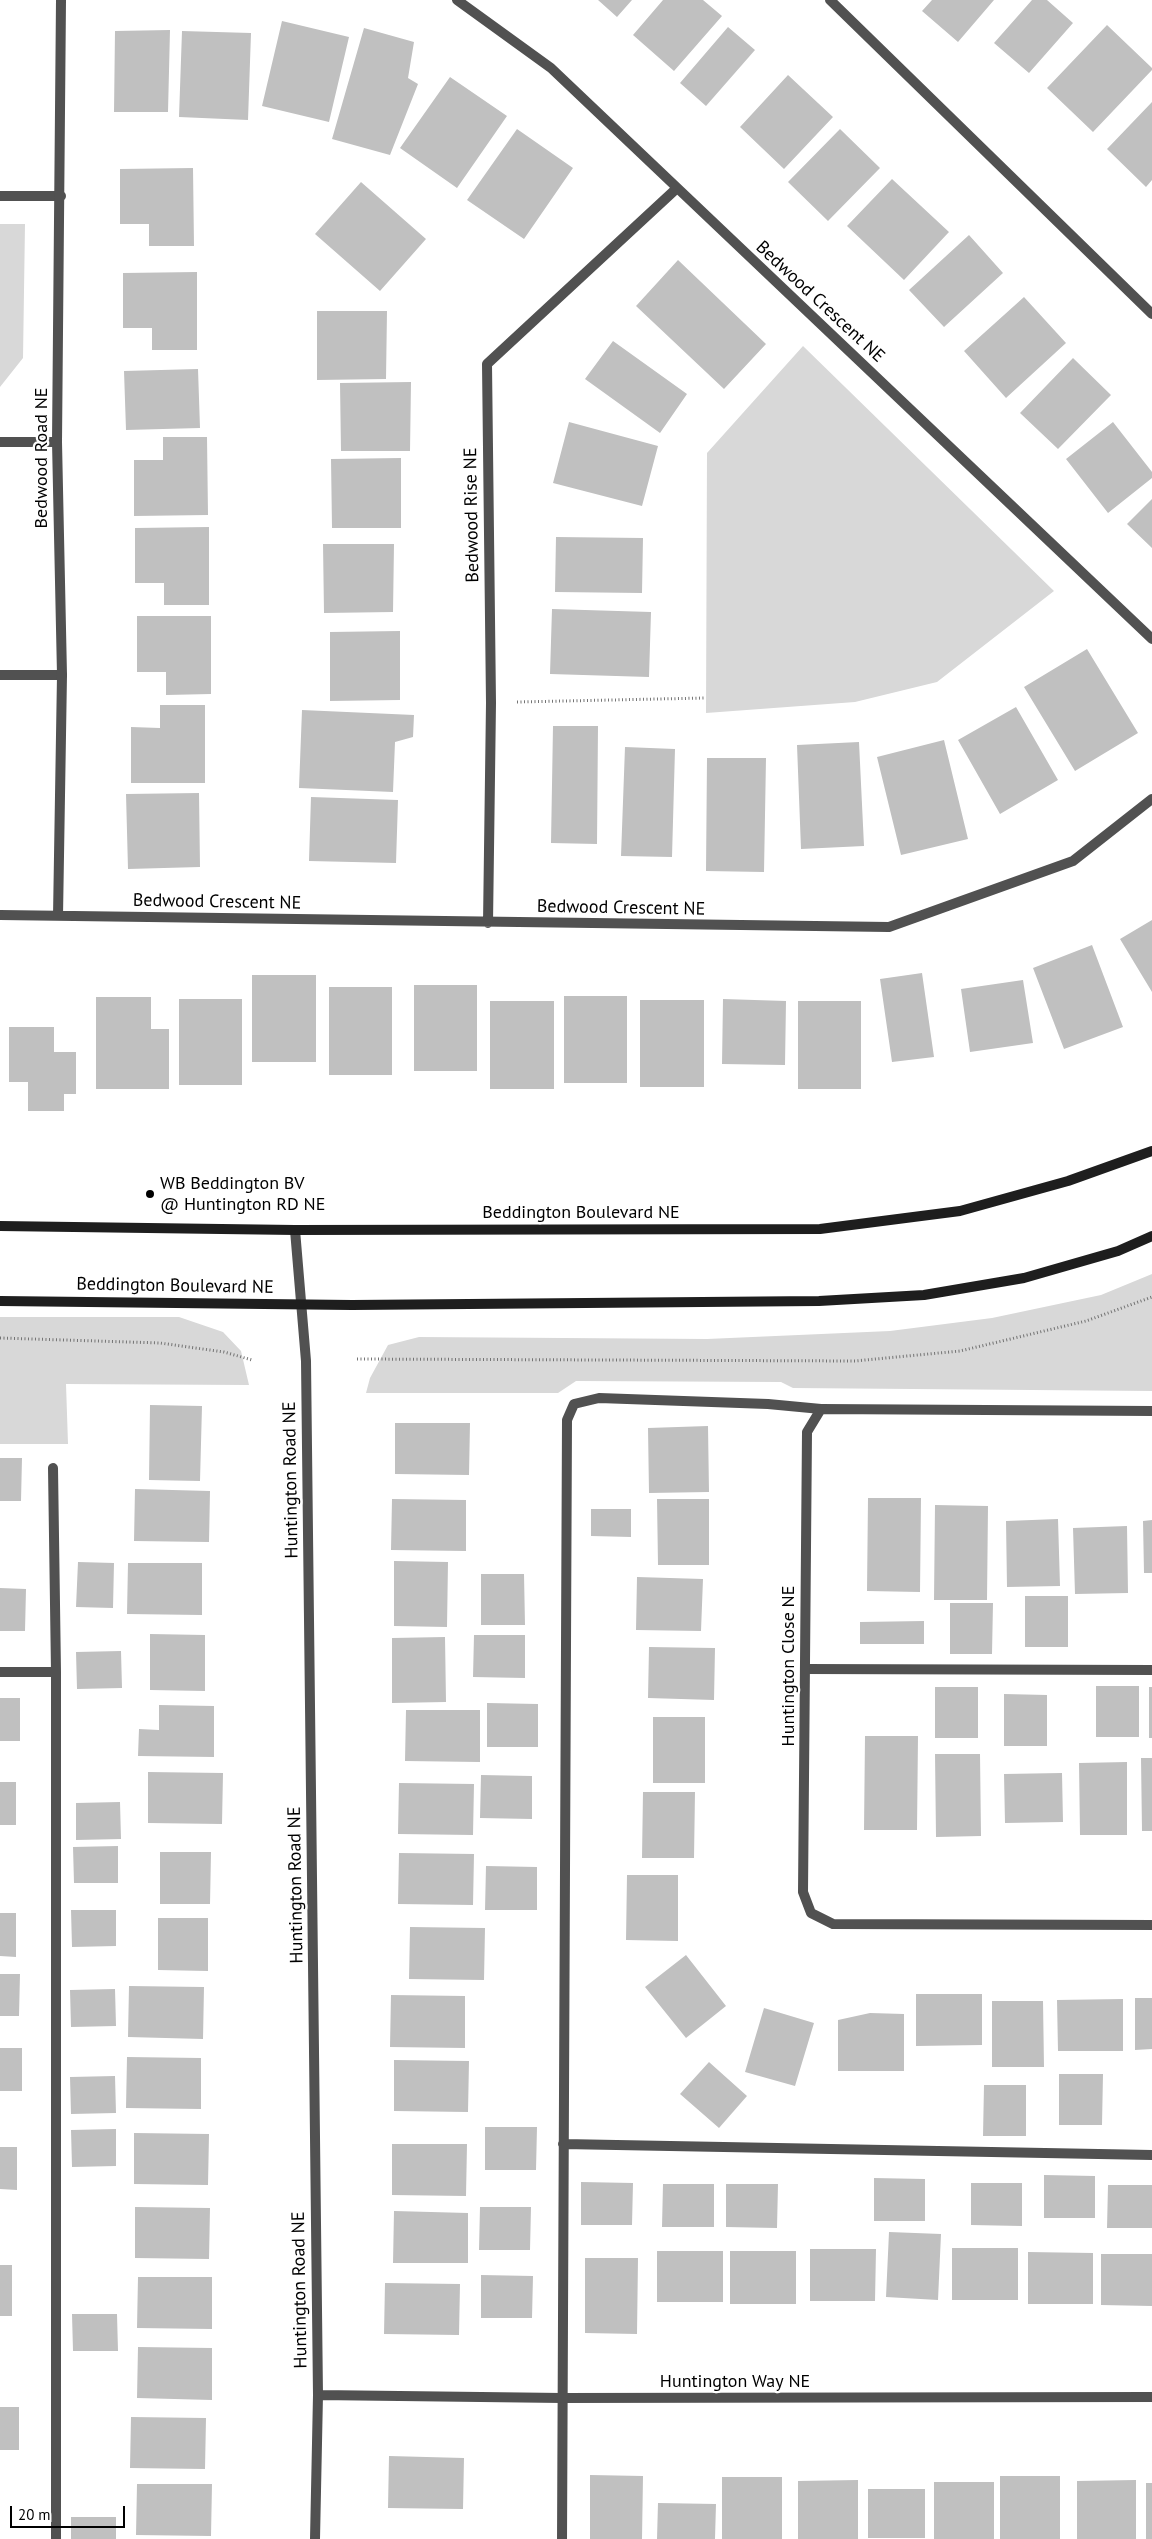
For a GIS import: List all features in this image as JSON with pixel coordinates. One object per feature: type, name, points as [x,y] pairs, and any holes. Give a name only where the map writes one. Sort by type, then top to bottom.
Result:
[{"type":"main road","name":"Beddington Boulevard NE","points":[[0,1226],[295,1230],[820,1229],[960,1211],[1068,1181],[1152,1151]]},
{"type":"main road","name":"Beddington Boulevard NE","points":[[0,1301],[301,1304],[819,1301],[924,1295],[1024,1278],[1118,1251],[1152,1236]]},
{"type":"street","name":"Bedwood Road NE","points":[[58,916],[62,675],[57,442],[61,196],[61,0]]},
{"type":"street","name":"Bedwood Crescent NE","points":[[456,0],[551,68],[1152,639]]},
{"type":"street","points":[[830,0],[1152,314]]},
{"type":"street","name":"Bedwood Rise NE","points":[[488,923],[491,703],[487,364],[676,188]]},
{"type":"street","points":[[0,196],[61,196]]},
{"type":"street","points":[[0,442],[57,442]]},
{"type":"street","points":[[0,675],[62,675]]},
{"type":"street","name":"Bedwood Crescent NE","points":[[0,915],[889,927],[1073,861],[1152,799]]},
{"type":"street","name":"Huntington Road NE","points":[[295,1230],[306,1361],[318,2394],[316,2539]]},
{"type":"street","points":[[562,2539],[567,1420],[574,1404],[599,1398],[768,1404],[820,1409],[1152,1411]]},
{"type":"street","name":"Huntington Close NE","points":[[820,1409],[806,1432],[803,1892],[810,1913],[833,1924],[1152,1925]]},
{"type":"street","points":[[53,1468],[56,1672],[56,2539]]},
{"type":"street","points":[[805,1669],[1152,1670]]},
{"type":"street","points":[[0,1672],[56,1672]]},
{"type":"street","points":[[563,2144],[1152,2155]]},
{"type":"street","name":"Huntington Way NE","points":[[318,2394],[562,2398],[1152,2397]]},
{"type":"path","points":[[491,703],[705,698]]},
{"type":"path","points":[[357,1359],[855,1361],[960,1351],[1086,1321],[1152,1297]]},
{"type":"path","points":[[0,1338],[160,1343],[224,1352],[252,1360]]},
{"type":"shaded area","points":[[0,224],[25,224],[23,358],[0,387]]},
{"type":"shaded area","points":[[803,346],[1054,591],[937,682],[855,702],[706,713],[707,453]]},
{"type":"shaded area","points":[[1152,1274],[1152,1391],[793,1388],[781,1382],[576,1381],[558,1393],[366,1393],[370,1378],[388,1345],[419,1337],[707,1339],[890,1331],[992,1318],[1101,1295]]},
{"type":"shaded area","points":[[0,1317],[179,1317],[223,1332],[241,1351],[249,1385],[66,1384],[68,1444],[0,1444]]},
{"type":"building","points":[[598,0],[632,0],[617,17]]},
{"type":"building","points":[[663,0],[703,0],[722,16],[674,71],[633,35]]},
{"type":"building","points":[[932,0],[994,0],[958,42],[922,11]]},
{"type":"building","points":[[1032,0],[1047,0],[1073,23],[1029,73],[994,43]]},
{"type":"building","points":[[282,21],[349,37],[329,122],[262,106]]},
{"type":"building","points":[[1107,25],[1152,70],[1093,132],[1047,88]]},
{"type":"building","points":[[728,27],[755,50],[706,106],[680,83]]},
{"type":"building","points":[[364,28],[414,42],[408,78],[418,84],[390,155],[332,139]]},
{"type":"building","points":[[170,30],[168,112],[114,112],[115,31]]},
{"type":"building","points":[[182,31],[251,33],[248,120],[179,117]]},
{"type":"building","points":[[788,75],[833,117],[784,169],[740,127]]},
{"type":"building","points":[[450,77],[507,116],[457,188],[400,148]]},
{"type":"building","points":[[1152,102],[1152,180],[1146,187],[1107,149]]},
{"type":"building","points":[[517,129],[573,168],[524,239],[467,200]]},
{"type":"building","points":[[840,129],[880,168],[828,221],[788,182]]},
{"type":"building","points":[[193,168],[194,246],[149,246],[149,224],[120,224],[120,169]]},
{"type":"building","points":[[892,179],[949,232],[904,280],[847,226]]},
{"type":"building","points":[[361,182],[426,239],[380,291],[315,234]]},
{"type":"building","points":[[969,235],[1003,273],[944,327],[909,290]]},
{"type":"building","points":[[678,260],[766,344],[724,389],[636,306]]},
{"type":"building","points":[[197,272],[197,350],[152,350],[152,328],[123,328],[123,273]]},
{"type":"building","points":[[1024,297],[1066,343],[1006,398],[964,351]]},
{"type":"building","points":[[317,311],[387,311],[386,379],[317,380]]},
{"type":"building","points":[[613,341],[687,394],[660,433],[585,379]]},
{"type":"building","points":[[1073,358],[1111,395],[1058,449],[1020,413]]},
{"type":"building","points":[[198,369],[200,428],[126,430],[124,371]]},
{"type":"building","points":[[411,382],[410,451],[341,451],[340,383]]},
{"type":"building","points":[[569,422],[658,446],[642,506],[553,483]]},
{"type":"building","points":[[1113,422],[1152,472],[1152,478],[1108,513],[1066,459]]},
{"type":"building","points":[[163,437],[207,437],[208,515],[134,516],[134,460],[163,460]]},
{"type":"building","points":[[401,458],[401,528],[332,528],[331,459]]},
{"type":"building","points":[[1152,499],[1152,548],[1127,524]]},
{"type":"building","points":[[209,527],[209,605],[164,605],[164,583],[135,583],[135,528]]},
{"type":"building","points":[[556,537],[643,538],[642,593],[555,592]]},
{"type":"building","points":[[323,544],[394,544],[393,612],[324,613]]},
{"type":"building","points":[[552,609],[651,612],[649,677],[550,674]]},
{"type":"building","points":[[137,616],[211,616],[211,694],[166,695],[166,672],[137,672]]},
{"type":"building","points":[[400,631],[400,700],[330,701],[330,632]]},
{"type":"building","points":[[1087,649],[1138,733],[1075,771],[1024,687]]},
{"type":"building","points":[[160,705],[205,705],[205,783],[131,783],[131,727],[160,728]]},
{"type":"building","points":[[1016,707],[1058,780],[1000,814],[958,740]]},
{"type":"building","points":[[302,710],[414,715],[413,737],[395,742],[393,792],[299,788]]},
{"type":"building","points":[[553,726],[598,726],[597,844],[551,843]]},
{"type":"building","points":[[944,740],[968,839],[901,855],[877,757]]},
{"type":"building","points":[[859,742],[864,846],[801,849],[797,745]]},
{"type":"building","points":[[625,747],[675,749],[672,857],[621,856]]},
{"type":"building","points":[[707,758],[766,758],[764,872],[706,871]]},
{"type":"building","points":[[199,793],[200,867],[128,869],[126,794]]},
{"type":"building","points":[[311,797],[398,800],[396,863],[309,861]]},
{"type":"building","points":[[1152,920],[1152,992],[1120,939]]},
{"type":"building","points":[[1092,945],[1123,1027],[1064,1049],[1033,968]]},
{"type":"building","points":[[922,973],[934,1057],[892,1062],[880,979]]},
{"type":"building","points":[[252,975],[316,975],[316,1062],[252,1062]]},
{"type":"building","points":[[1023,980],[1033,1043],[970,1052],[961,989]]},
{"type":"building","points":[[414,985],[477,985],[477,1071],[414,1071]]},
{"type":"building","points":[[329,987],[392,987],[392,1075],[329,1075]]},
{"type":"building","points":[[564,996],[627,996],[627,1083],[564,1083]]},
{"type":"building","points":[[96,997],[151,997],[151,1029],[169,1029],[169,1089],[96,1089]]},
{"type":"building","points":[[179,999],[242,999],[242,1085],[179,1085]]},
{"type":"building","points":[[723,999],[786,1001],[785,1065],[722,1064]]},
{"type":"building","points":[[640,1000],[704,1000],[704,1087],[640,1087]]},
{"type":"building","points":[[490,1001],[554,1001],[554,1089],[490,1089]]},
{"type":"building","points":[[798,1001],[861,1001],[861,1089],[798,1089]]},
{"type":"building","points":[[9,1027],[54,1027],[54,1052],[76,1052],[76,1094],[64,1094],[64,1111],[28,1111],[28,1082],[9,1082]]},
{"type":"building","points":[[150,1405],[202,1406],[200,1481],[149,1480]]},
{"type":"building","points":[[395,1423],[470,1423],[469,1475],[395,1474]]},
{"type":"building","points":[[708,1426],[709,1492],[649,1493],[648,1428]]},
{"type":"building","points":[[0,1458],[22,1458],[21,1501],[0,1501]]},
{"type":"building","points":[[135,1489],[210,1491],[209,1542],[134,1541]]},
{"type":"building","points":[[868,1498],[921,1498],[920,1592],[867,1591]]},
{"type":"building","points":[[392,1499],[466,1500],[466,1551],[391,1550]]},
{"type":"building","points":[[657,1499],[709,1499],[709,1565],[658,1565]]},
{"type":"building","points":[[935,1505],[988,1506],[987,1600],[934,1600]]},
{"type":"building","points":[[591,1509],[631,1509],[631,1537],[591,1536]]},
{"type":"building","points":[[1058,1519],[1060,1586],[1007,1587],[1006,1521]]},
{"type":"building","points":[[1152,1520],[1152,1573],[1144,1573],[1143,1521]]},
{"type":"building","points":[[1127,1526],[1128,1593],[1075,1594],[1073,1528]]},
{"type":"building","points":[[394,1561],[448,1562],[447,1627],[394,1626]]},
{"type":"building","points":[[78,1562],[114,1563],[113,1608],[76,1607]]},
{"type":"building","points":[[128,1563],[202,1563],[202,1615],[127,1614]]},
{"type":"building","points":[[481,1574],[524,1574],[525,1625],[481,1625]]},
{"type":"building","points":[[637,1577],[703,1579],[701,1631],[636,1630]]},
{"type":"building","points":[[0,1588],[26,1589],[25,1631],[0,1631]]},
{"type":"building","points":[[1025,1596],[1068,1596],[1068,1647],[1025,1647]]},
{"type":"building","points":[[950,1603],[993,1603],[992,1654],[950,1654]]},
{"type":"building","points":[[924,1621],[924,1644],[860,1644],[860,1622]]},
{"type":"building","points":[[150,1634],[205,1635],[205,1691],[150,1690]]},
{"type":"building","points":[[474,1635],[525,1635],[525,1678],[473,1677]]},
{"type":"building","points":[[445,1637],[446,1702],[392,1703],[392,1638]]},
{"type":"building","points":[[649,1647],[715,1648],[714,1700],[648,1698]]},
{"type":"building","points":[[121,1651],[122,1688],[77,1689],[76,1652]]},
{"type":"building","points":[[1096,1686],[1139,1686],[1139,1737],[1096,1737]]},
{"type":"building","points":[[935,1687],[978,1687],[978,1738],[935,1738]]},
{"type":"building","points":[[1149,1687],[1152,1687],[1152,1738],[1149,1738]]},
{"type":"building","points":[[1004,1694],[1047,1695],[1047,1746],[1004,1746]]},
{"type":"building","points":[[0,1698],[20,1698],[20,1741],[0,1741]]},
{"type":"building","points":[[487,1703],[538,1704],[538,1747],[487,1747]]},
{"type":"building","points":[[159,1705],[214,1706],[214,1757],[138,1756],[139,1729],[159,1730]]},
{"type":"building","points":[[406,1710],[480,1710],[480,1762],[405,1761]]},
{"type":"building","points":[[653,1717],[705,1717],[705,1783],[653,1783]]},
{"type":"building","points":[[865,1736],[918,1736],[917,1830],[864,1830]]},
{"type":"building","points":[[935,1754],[980,1754],[981,1836],[936,1837]]},
{"type":"building","points":[[1141,1758],[1152,1758],[1152,1831],[1142,1831]]},
{"type":"building","points":[[1127,1762],[1127,1835],[1080,1835],[1079,1763]]},
{"type":"building","points":[[148,1772],[223,1773],[222,1824],[148,1823]]},
{"type":"building","points":[[1062,1773],[1063,1822],[1005,1823],[1004,1774]]},
{"type":"building","points":[[481,1775],[532,1776],[532,1819],[480,1818]]},
{"type":"building","points":[[0,1782],[16,1782],[16,1825],[0,1825]]},
{"type":"building","points":[[399,1783],[474,1784],[473,1835],[398,1834]]},
{"type":"building","points":[[643,1792],[695,1792],[694,1858],[642,1858]]},
{"type":"building","points":[[120,1802],[121,1839],[76,1840],[76,1803]]},
{"type":"building","points":[[118,1846],[118,1883],[74,1883],[73,1847]]},
{"type":"building","points":[[160,1852],[211,1852],[210,1904],[160,1904]]},
{"type":"building","points":[[399,1853],[474,1854],[473,1905],[398,1904]]},
{"type":"building","points":[[486,1866],[537,1867],[537,1910],[485,1910]]},
{"type":"building","points":[[627,1875],[678,1875],[678,1941],[626,1940]]},
{"type":"building","points":[[71,1910],[116,1910],[116,1946],[72,1947]]},
{"type":"building","points":[[0,1913],[16,1913],[16,1957],[0,1956]]},
{"type":"building","points":[[158,1918],[208,1918],[208,1971],[158,1970]]},
{"type":"building","points":[[410,1927],[485,1928],[484,1980],[409,1979]]},
{"type":"building","points":[[686,1955],[726,2006],[686,2038],[645,1987]]},
{"type":"building","points":[[0,1974],[20,1974],[19,2016],[0,2016]]},
{"type":"building","points":[[129,1986],[204,1987],[203,2039],[128,2037]]},
{"type":"building","points":[[115,1989],[116,2026],[71,2027],[70,1990]]},
{"type":"building","points":[[916,1994],[982,1994],[982,2045],[916,2046]]},
{"type":"building","points":[[391,1995],[465,1996],[465,2048],[390,2047]]},
{"type":"building","points":[[1135,1998],[1152,1998],[1152,2049],[1135,2050]]},
{"type":"building","points":[[1123,1999],[1123,2051],[1058,2051],[1057,2000]]},
{"type":"building","points":[[992,2001],[1043,2001],[1044,2067],[992,2067]]},
{"type":"building","points":[[764,2008],[814,2023],[795,2086],[745,2072]]},
{"type":"building","points":[[870,2013],[904,2014],[904,2071],[838,2071],[838,2020]]},
{"type":"building","points":[[0,2048],[22,2048],[22,2091],[0,2091]]},
{"type":"building","points":[[127,2057],[201,2058],[201,2109],[126,2108]]},
{"type":"building","points":[[394,2060],[469,2061],[468,2112],[394,2111]]},
{"type":"building","points":[[709,2062],[747,2096],[719,2128],[680,2094]]},
{"type":"building","points":[[1059,2074],[1103,2074],[1102,2125],[1059,2125]]},
{"type":"building","points":[[115,2076],[116,2113],[71,2114],[70,2077]]},
{"type":"building","points":[[984,2085],[1026,2085],[1026,2136],[983,2136]]},
{"type":"building","points":[[485,2127],[537,2127],[536,2170],[485,2170]]},
{"type":"building","points":[[116,2129],[116,2166],[72,2167],[71,2130]]},
{"type":"building","points":[[134,2133],[209,2134],[208,2185],[134,2184]]},
{"type":"building","points":[[392,2144],[467,2144],[466,2196],[392,2195]]},
{"type":"building","points":[[0,2147],[17,2147],[17,2190],[0,2189]]},
{"type":"building","points":[[1044,2175],[1095,2176],[1095,2218],[1044,2218]]},
{"type":"building","points":[[874,2178],[925,2179],[925,2221],[874,2221]]},
{"type":"building","points":[[581,2182],[633,2183],[632,2225],[581,2225]]},
{"type":"building","points":[[971,2183],[1022,2183],[1022,2226],[971,2225]]},
{"type":"building","points":[[663,2184],[714,2184],[714,2227],[662,2227]]},
{"type":"building","points":[[726,2184],[778,2184],[777,2228],[726,2227]]},
{"type":"building","points":[[1108,2185],[1152,2185],[1152,2228],[1107,2228]]},
{"type":"building","points":[[135,2207],[210,2208],[209,2259],[135,2258]]},
{"type":"building","points":[[480,2207],[531,2207],[530,2250],[479,2250]]},
{"type":"building","points":[[394,2211],[468,2213],[468,2263],[393,2263]]},
{"type":"building","points":[[889,2232],[941,2234],[938,2300],[886,2297]]},
{"type":"building","points":[[952,2248],[1018,2248],[1018,2300],[952,2300]]},
{"type":"building","points":[[810,2249],[876,2249],[875,2301],[810,2301]]},
{"type":"building","points":[[657,2251],[723,2251],[723,2302],[657,2302]]},
{"type":"building","points":[[730,2251],[796,2251],[796,2304],[730,2304]]},
{"type":"building","points":[[1028,2252],[1093,2253],[1093,2304],[1028,2304]]},
{"type":"building","points":[[1101,2254],[1152,2254],[1152,2306],[1101,2305]]},
{"type":"building","points":[[585,2258],[638,2258],[637,2334],[585,2333]]},
{"type":"building","points":[[0,2265],[12,2265],[12,2316],[0,2316]]},
{"type":"building","points":[[481,2275],[533,2276],[532,2318],[481,2318]]},
{"type":"building","points":[[138,2277],[212,2277],[212,2329],[137,2328]]},
{"type":"building","points":[[385,2283],[460,2284],[459,2335],[384,2334]]},
{"type":"building","points":[[72,2314],[117,2314],[118,2351],[73,2351]]},
{"type":"building","points":[[138,2347],[212,2348],[212,2400],[137,2398]]},
{"type":"building","points":[[0,2407],[19,2407],[19,2450],[0,2450]]},
{"type":"building","points":[[131,2417],[206,2418],[205,2469],[130,2468]]},
{"type":"building","points":[[389,2456],[464,2458],[463,2509],[388,2508]]},
{"type":"building","points":[[590,2475],[643,2476],[642,2539],[590,2539]]},
{"type":"building","points":[[1000,2476],[1060,2476],[1060,2539],[1000,2539]]},
{"type":"building","points":[[722,2477],[782,2477],[782,2539],[722,2539]]},
{"type":"building","points":[[858,2480],[858,2539],[798,2539],[798,2481]]},
{"type":"building","points":[[1136,2480],[1136,2539],[1077,2539],[1077,2481]]},
{"type":"building","points":[[934,2482],[994,2482],[994,2539],[934,2539]]},
{"type":"building","points":[[1146,2483],[1152,2483],[1152,2539],[1146,2539]]},
{"type":"building","points":[[137,2484],[212,2484],[211,2536],[136,2535]]},
{"type":"building","points":[[868,2489],[925,2489],[925,2538],[868,2538]]},
{"type":"building","points":[[658,2503],[716,2504],[715,2539],[657,2539]]},
{"type":"building","points":[[71,2517],[116,2517],[116,2539],[71,2539]]},
{"type":"place","name":"WB Beddington BV @ Huntington RD NE","points":[[150,1194]]}]
